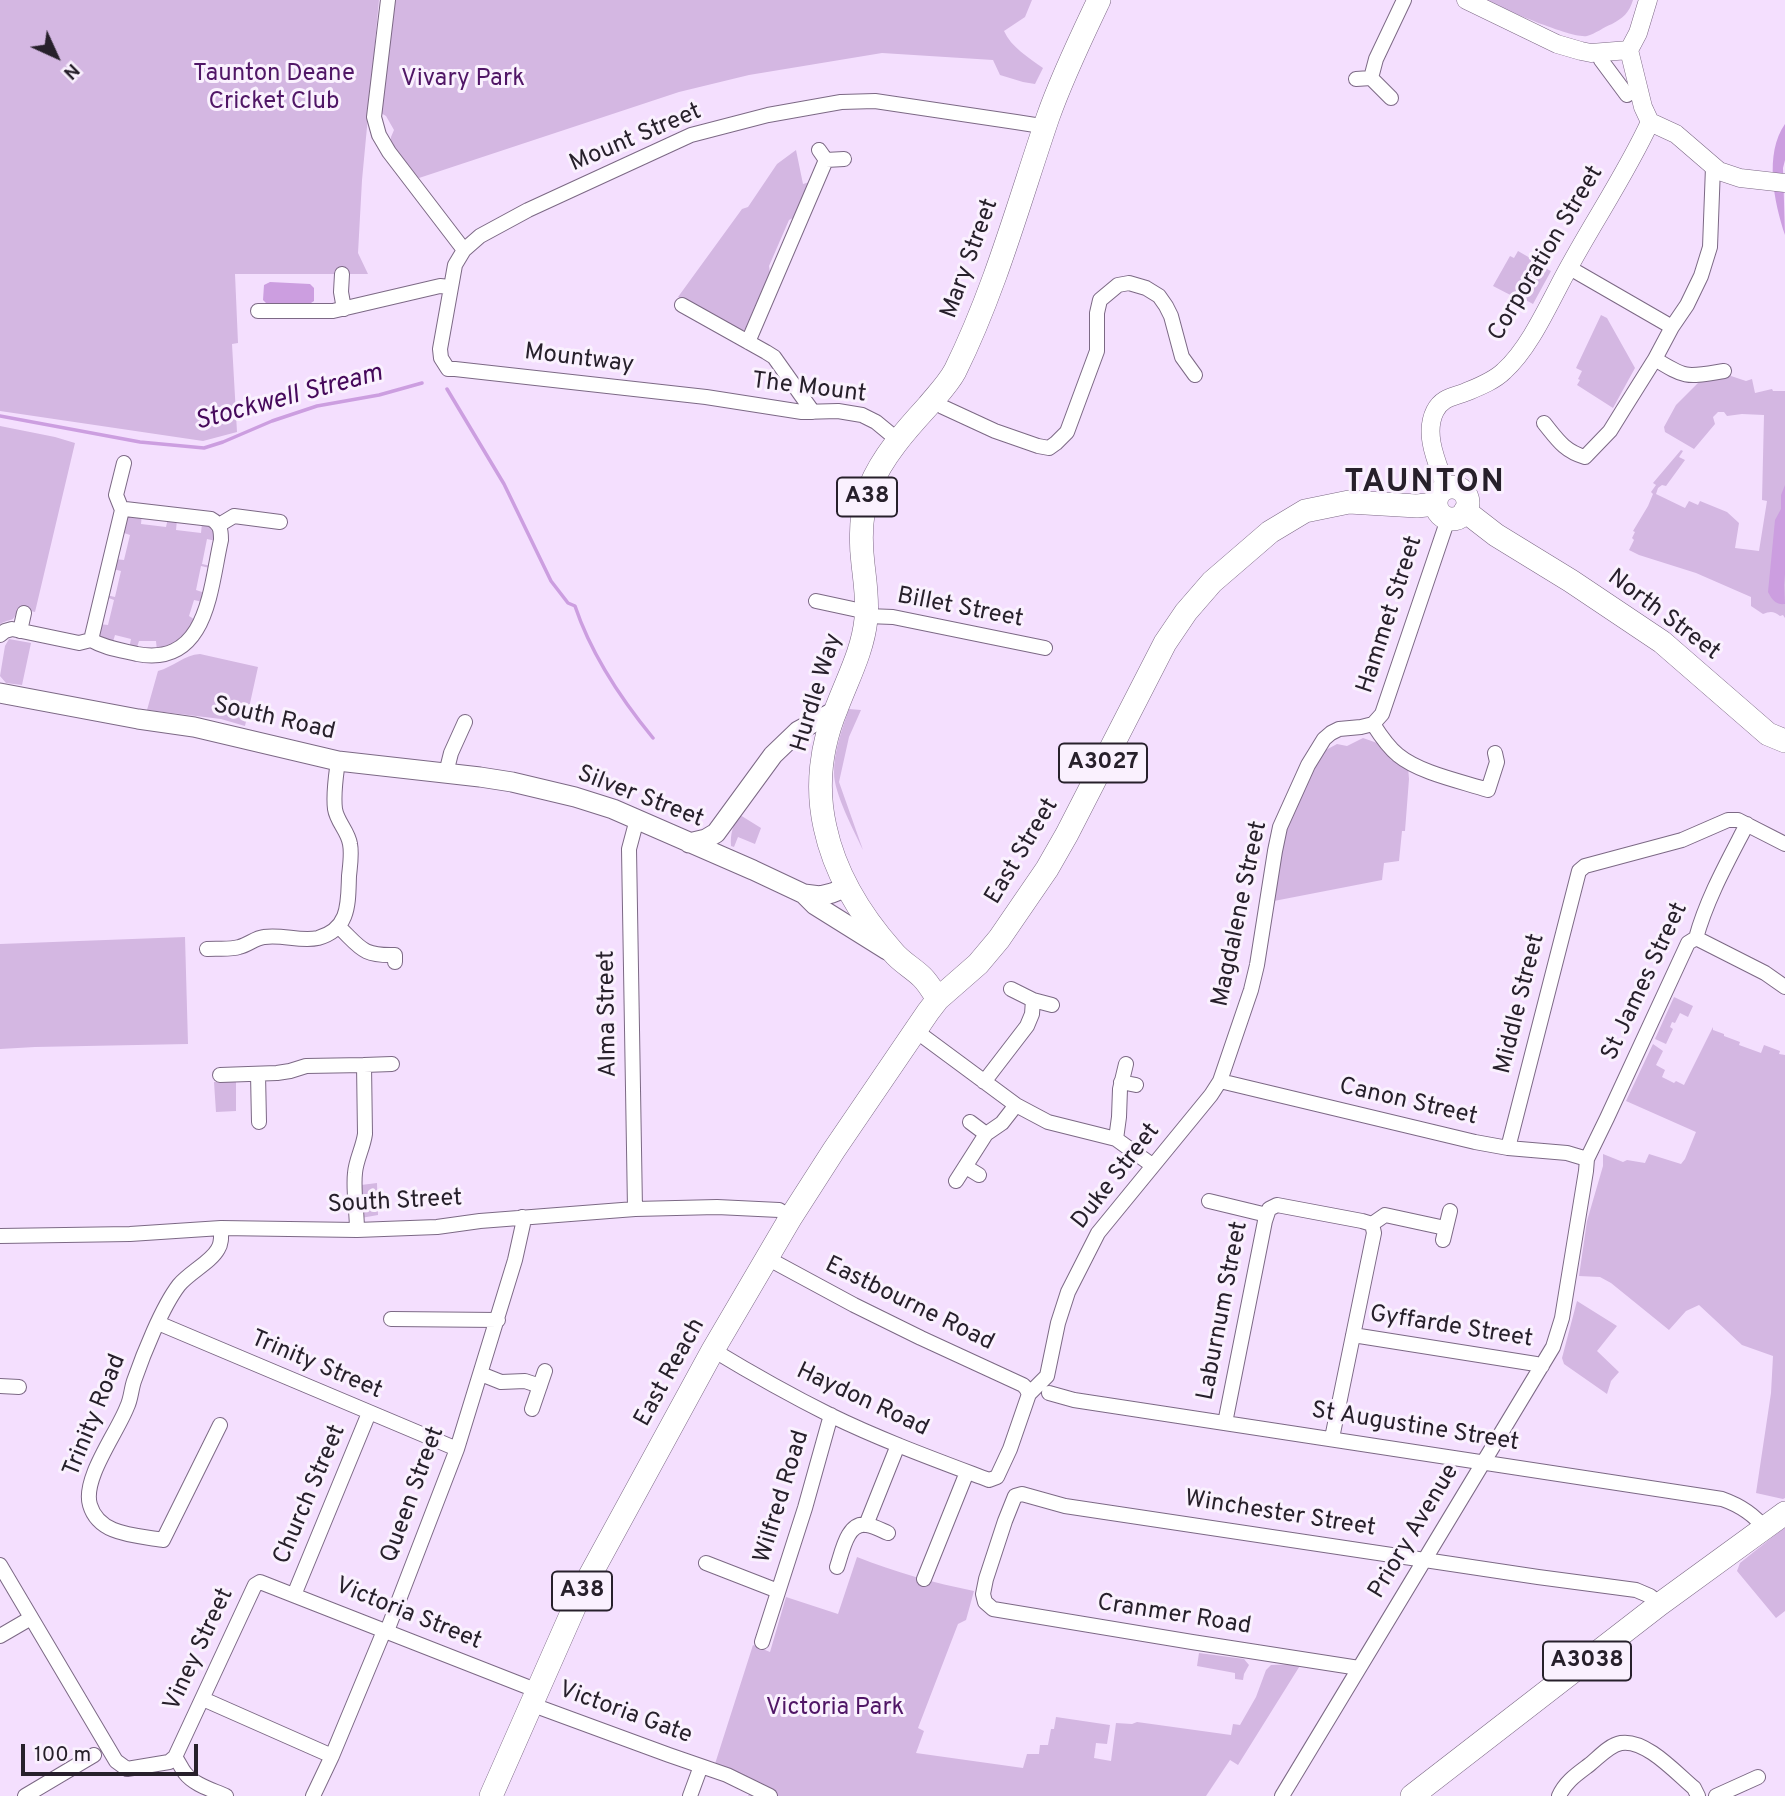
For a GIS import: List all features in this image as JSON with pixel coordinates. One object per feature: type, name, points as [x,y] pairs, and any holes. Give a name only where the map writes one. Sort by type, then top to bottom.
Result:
[{"type":"main road","name":"A38","points":[[1045,130],[1099,0]]},
{"type":"main road","name":"Mary Street","points":[[934,399],[953,374],[979,318],[1045,130]]},
{"type":"main road","name":"A38","points":[[867,614],[861,544],[863,515],[869,489],[877,472],[899,441],[934,399]]},
{"type":"main road","name":"East Street","points":[[939,999],[978,964],[999,939],[1047,869],[1153,665],[1185,612],[1213,582],[1270,532],[1305,511],[1349,502],[1449,506]]},
{"type":"main road","name":"North Street","points":[[1449,506],[1571,581],[1662,642],[1768,734],[1785,741]]},
{"type":"main road","name":"Hurdle Way","points":[[867,614],[861,646],[835,710],[824,747],[821,798],[825,827],[847,887],[862,912],[894,954],[922,977],[939,999]]},
{"type":"main road","name":"South Road","points":[[0,693],[194,727],[338,761],[480,777],[538,788]]},
{"type":"main road","points":[[690,843],[716,833],[772,755],[798,731],[835,710]]},
{"type":"main road","points":[[787,741],[804,739],[824,747]]},
{"type":"main road","name":"Silver Street","points":[[538,788],[591,801],[637,819],[804,894],[820,896],[847,887]]},
{"type":"main road","name":"Silver Street","points":[[716,833],[723,857]]},
{"type":"main road","points":[[804,894],[815,905],[894,954]]},
{"type":"main road","name":"East Reach","points":[[491,1796],[581,1592],[713,1350],[840,1140],[939,999]]},
{"type":"main road","name":"A3038","points":[[1412,1796],[1660,1604],[1785,1513]]},
{"type":"street","points":[[258,311],[333,311],[440,286],[450,287],[455,265],[464,250],[389,152],[379,135],[374,117],[388,0]]},
{"type":"street","points":[[1371,78],[1376,59],[1405,0]]},
{"type":"street","points":[[1466,0],[1558,44],[1586,52],[1629,50]]},
{"type":"street","points":[[1648,0],[1638,33],[1629,50],[1643,107],[1650,122],[1676,134],[1720,171],[1740,178],[1778,183]]},
{"type":"street","points":[[1599,52],[1601,60],[1628,95]]},
{"type":"street","points":[[1356,79],[1371,78],[1391,98]]},
{"type":"street","name":"Mount Street","points":[[464,250],[480,236],[528,210],[691,135],[768,115],[841,102],[875,101],[1034,125],[1045,130]]},
{"type":"street","name":"Corporation Street","points":[[1449,506],[1431,440],[1430,429],[1434,414],[1442,401],[1479,386],[1504,371],[1532,334],[1638,148],[1650,122]]},
{"type":"street","points":[[748,342],[823,155],[844,159]]},
{"type":"street","points":[[1544,423],[1572,453],[1585,457],[1610,431],[1689,301],[1701,276],[1710,247],[1713,167]]},
{"type":"street","points":[[1568,267],[1672,327]]},
{"type":"street","points":[[342,274],[344,309]]},
{"type":"street","points":[[934,399],[943,407],[978,424],[1049,448],[1067,432],[1097,351],[1097,313],[1100,300],[1118,285],[1129,283],[1146,288],[1159,296],[1171,316],[1182,356],[1195,375]]},
{"type":"street","name":"Mountway","points":[[450,287],[440,349],[441,358],[448,369],[706,397]]},
{"type":"street","points":[[682,305],[774,357],[813,412]]},
{"type":"street","points":[[1658,353],[1676,372],[1684,376],[1724,371]]},
{"type":"street","name":"The Mount","points":[[706,397],[802,412],[838,411],[862,415],[876,422],[899,441]]},
{"type":"street","points":[[91,640],[122,510],[117,495],[124,463]]},
{"type":"street","name":"Hammet Street","points":[[1373,724],[1382,714],[1449,506]]},
{"type":"street","points":[[0,635],[12,629],[79,643],[91,640],[102,647],[146,656],[171,652],[194,635],[204,616],[221,540],[219,526],[211,519],[122,510]]},
{"type":"street","points":[[219,526],[234,516],[280,522]]},
{"type":"street","name":"Billet Street","points":[[816,601],[867,614],[1045,648]]},
{"type":"street","points":[[20,631],[24,613]]},
{"type":"street","points":[[446,773],[465,722]]},
{"type":"street","points":[[1373,724],[1400,757],[1424,769],[1488,790],[1497,762],[1495,753]]},
{"type":"street","name":"Magdalene Street","points":[[1220,1082],[1257,965],[1280,827],[1314,753],[1324,739],[1339,729],[1373,724]]},
{"type":"street","points":[[207,949],[240,947],[265,937],[309,939],[332,933],[339,927],[348,905],[350,844],[335,812],[338,761]]},
{"type":"street","name":"Alma Street","points":[[635,1209],[629,849],[637,819]]},
{"type":"street","name":"Middle Street","points":[[1508,1148],[1579,871],[1585,866],[1682,840],[1728,820],[1747,824]]},
{"type":"street","points":[[1747,824],[1785,844]]},
{"type":"street","name":"St James Street","points":[[1587,1159],[1688,943],[1696,938],[1713,891],[1747,824]]},
{"type":"street","points":[[339,927],[363,950],[378,955],[395,955],[395,962]]},
{"type":"street","points":[[1696,938],[1765,973],[1785,987]]},
{"type":"street","points":[[1011,989],[1033,1000],[1052,1005]]},
{"type":"street","points":[[984,1082],[1027,1026],[1032,1014],[1033,1000]]},
{"type":"street","points":[[916,1031],[1016,1105],[1048,1122],[1116,1139],[1152,1165]]},
{"type":"street","points":[[220,1075],[290,1071],[306,1066],[392,1063]]},
{"type":"street","points":[[1116,1139],[1121,1082],[1126,1063]]},
{"type":"street","points":[[357,1230],[355,1176],[365,1134],[364,1065]]},
{"type":"street","points":[[258,1074],[260,1122]]},
{"type":"street","points":[[1121,1082],[1136,1085]]},
{"type":"street","name":"Canon Street","points":[[1220,1082],[1508,1148],[1567,1153],[1587,1159]]},
{"type":"street","name":"Duke Street","points":[[997,1477],[1041,1387],[1068,1292],[1098,1233],[1220,1082]]},
{"type":"street","points":[[956,1181],[986,1133],[1002,1123],[1016,1105]]},
{"type":"street","points":[[970,1122],[986,1133]]},
{"type":"street","name":"Priory Avenue","points":[[1282,1796],[1558,1336],[1587,1159]]},
{"type":"street","points":[[966,1167],[979,1175]]},
{"type":"street","points":[[1209,1201],[1268,1212],[1277,1205],[1372,1224]]},
{"type":"street","name":"South Street","points":[[0,1236],[130,1234],[221,1228],[357,1230],[437,1227],[522,1217],[635,1209],[717,1207],[779,1210],[791,1217]]},
{"type":"street","points":[[1372,1224],[1385,1215],[1444,1234],[1450,1211]]},
{"type":"street","name":"Laburnum Street","points":[[1225,1423],[1268,1212]]},
{"type":"street","name":"Queen Street","points":[[313,1796],[386,1631],[457,1449],[515,1260],[523,1224],[522,1217]]},
{"type":"street","points":[[1332,1438],[1374,1233],[1372,1224]]},
{"type":"street","name":"Trinity Road","points":[[220,1425],[194,1493],[163,1540],[120,1533],[99,1519],[90,1506],[88,1495],[94,1473],[127,1408],[135,1378],[158,1323],[179,1285],[217,1250],[221,1228]]},
{"type":"street","name":"Eastbourne Road","points":[[767,1258],[920,1338],[1026,1388],[1041,1387]]},
{"type":"street","points":[[391,1319],[498,1320]]},
{"type":"street","name":"Trinity Street","points":[[158,1323],[457,1449]]},
{"type":"street","name":"Gyffarde Street","points":[[1353,1335],[1542,1366]]},
{"type":"street","name":"Haydon Road","points":[[713,1350],[831,1415],[898,1445],[989,1480],[997,1477]]},
{"type":"street","points":[[532,1409],[545,1371]]},
{"type":"street","points":[[481,1374],[501,1381],[525,1381],[540,1386]]},
{"type":"street","points":[[0,1386],[19,1387]]},
{"type":"street","name":"St Augustine Street","points":[[1041,1387],[1073,1400],[1722,1499],[1757,1519],[1765,1529]]},
{"type":"street","name":"Church Street","points":[[294,1595],[369,1413]]},
{"type":"street","name":"Wilfred Road","points":[[762,1642],[831,1415]]},
{"type":"street","points":[[866,1525],[898,1445]]},
{"type":"street","points":[[924,1579],[967,1472]]},
{"type":"street","name":"Winchester Street","points":[[985,1602],[983,1594],[986,1579],[1015,1496],[1022,1494],[1065,1506],[1636,1590],[1650,1595],[1660,1604]]},
{"type":"street","points":[[836,1567],[850,1531],[859,1525],[888,1533]]},
{"type":"street","name":"Wilfred Road","points":[[706,1563],[778,1591]]},
{"type":"street","points":[[0,1565],[116,1761],[127,1769],[169,1762],[176,1758],[190,1778],[226,1796]]},
{"type":"street","name":"Victoria Street","points":[[260,1582],[386,1631],[536,1698]]},
{"type":"street","name":"Viney Street","points":[[176,1758],[255,1585],[260,1582]]},
{"type":"street","name":"Cranmer Road","points":[[985,1602],[993,1609],[1359,1668]]},
{"type":"street","points":[[0,1636],[31,1618]]},
{"type":"street","name":"Victoria Gate","points":[[536,1698],[727,1775],[770,1796]]},
{"type":"street","points":[[203,1699],[332,1756]]},
{"type":"street","points":[[1559,1796],[1567,1782],[1619,1743],[1640,1745],[1650,1751],[1694,1788],[1698,1796]]},
{"type":"street","points":[[34,1794],[94,1755]]},
{"type":"street","name":"Victoria Gate","points":[[690,1796],[701,1766]]},
{"type":"street","points":[[1716,1796],[1758,1777]]},
{"type":"green space","name":"Taunton Deane Cricket Club","points":[[0,0],[379,0],[358,253],[368,274],[235,274],[238,343],[232,344],[237,432],[203,441],[0,411]]},
{"type":"green space","name":"Vivary Park","points":[[392,0],[1032,0],[1025,17],[1004,31],[1016,47],[1043,68],[1035,84],[1000,75],[993,60],[882,53],[749,75],[679,92],[419,178],[391,145],[394,130],[386,116],[379,112]]},
{"type":"green space","points":[[1482,0],[1633,0],[1630,8],[1612,24],[1593,34],[1579,36]]},
{"type":"green space","points":[[796,150],[803,184],[810,182],[795,217],[789,220],[746,329],[739,332],[678,297],[742,209],[748,207],[777,164]]},
{"type":"green space","points":[[1518,251],[1551,271],[1533,304],[1493,286],[1510,256],[1514,258]]},
{"type":"green space","points":[[1601,315],[1607,318],[1635,368],[1613,408],[1577,385],[1582,371],[1576,368]]},
{"type":"green space","points":[[1728,375],[1746,381],[1752,379],[1755,393],[1772,389],[1785,391],[1785,618],[1772,612],[1763,614],[1751,606],[1751,597],[1696,573],[1629,550],[1634,540],[1633,531],[1653,494],[1651,492],[1656,485],[1653,483],[1681,450],[1683,451],[1679,457],[1685,460],[1666,486],[1658,488],[1656,494],[1685,508],[1689,501],[1698,505],[1700,501],[1727,512],[1739,523],[1735,548],[1759,551],[1767,501],[1762,500],[1764,415],[1727,416],[1724,412],[1718,412],[1713,417],[1715,424],[1694,449],[1665,432],[1664,427],[1676,405],[1699,382]]},
{"type":"green space","points":[[0,426],[75,443],[35,612],[18,608],[14,618],[0,624]]},
{"type":"green space","points":[[142,514],[141,524],[166,527],[168,518],[177,520],[176,530],[201,533],[202,523],[206,524],[213,529],[216,541],[207,539],[202,564],[211,566],[201,566],[196,590],[205,593],[203,602],[194,600],[189,616],[197,621],[180,639],[157,651],[156,641],[139,641],[136,650],[129,649],[131,639],[115,635],[112,645],[98,637],[99,624],[108,625],[114,600],[106,595],[115,597],[121,571],[113,569],[114,559],[124,560],[130,535],[121,532],[123,522],[128,515]]},
{"type":"green space","points":[[9,639],[31,643],[22,685],[6,683],[0,676],[5,646]]},
{"type":"green space","points":[[200,654],[258,667],[245,726],[221,719],[147,710],[158,671]]},
{"type":"green space","points":[[849,709],[861,710],[849,737],[839,782],[863,850],[841,801],[834,773],[837,748]]},
{"type":"green space","points":[[1363,738],[1383,745],[1391,760],[1408,767],[1405,831],[1402,831],[1399,861],[1384,863],[1382,880],[1274,901],[1284,831],[1310,774],[1324,751],[1337,744],[1347,746]]},
{"type":"green space","points":[[740,815],[761,828],[755,844],[738,837],[734,847],[731,846],[732,829]]},
{"type":"green space","points":[[185,937],[188,1044],[0,1049],[0,944]]},
{"type":"green space","points":[[1674,997],[1693,1006],[1688,1017],[1680,1013],[1675,1023],[1672,1022],[1670,1027],[1673,1029],[1666,1044],[1655,1039]]},
{"type":"green space","points":[[1713,1027],[1713,1030],[1740,1042],[1739,1045],[1761,1053],[1764,1045],[1785,1055],[1783,1499],[1756,1493],[1771,1393],[1773,1356],[1742,1345],[1699,1305],[1686,1311],[1669,1330],[1611,1283],[1600,1277],[1579,1276],[1587,1221],[1603,1166],[1603,1154],[1623,1162],[1627,1160],[1645,1163],[1649,1154],[1681,1164],[1696,1132],[1626,1101],[1653,1044],[1663,1051],[1656,1065],[1665,1070],[1662,1077],[1684,1085]]},
{"type":"green space","points":[[214,1082],[236,1082],[236,1111],[216,1112]]},
{"type":"green space","points":[[377,1183],[378,1215],[361,1218],[361,1185]]},
{"type":"green space","points":[[1577,1301],[1617,1326],[1597,1351],[1619,1372],[1611,1381],[1607,1394],[1564,1364],[1562,1358]]},
{"type":"green space","points":[[1785,1527],[1785,1611],[1776,1618],[1737,1571],[1740,1563]]},
{"type":"green space","name":"Victoria Park","points":[[857,1557],[915,1577],[974,1591],[966,1620],[958,1624],[918,1728],[924,1731],[916,1753],[1023,1768],[1027,1754],[1039,1754],[1040,1745],[1048,1745],[1056,1717],[1110,1725],[1107,1744],[1096,1743],[1094,1758],[1111,1761],[1116,1723],[1137,1722],[1231,1735],[1233,1724],[1240,1725],[1256,1697],[1266,1670],[1271,1665],[1301,1664],[1238,1765],[1230,1760],[1206,1796],[748,1796],[755,1784],[714,1767],[753,1645],[770,1652],[786,1597],[838,1614]]},
{"type":"green space","points":[[1199,1653],[1244,1659],[1249,1665],[1243,1680],[1235,1679],[1235,1673],[1197,1666]]},
{"type":"shaded area","points":[[1785,124],[1785,235],[1777,208],[1773,164],[1775,149]]},
{"type":"shaded area","points":[[270,282],[310,284],[314,288],[314,301],[308,305],[267,304],[263,300],[264,285]]},
{"type":"shaded area","points":[[1785,485],[1785,604],[1779,604],[1768,592],[1775,520],[1781,509],[1781,495]]},
{"type":"waterway","name":"Stockwell Stream","points":[[0,416],[140,442],[204,448],[317,406],[379,395],[422,383]]},
{"type":"waterway","name":"Stockwell Stream","points":[[447,389],[504,484],[551,581],[568,603],[575,606],[589,641],[608,675],[653,738]]},
{"type":"district","name":"TAUNTON","points":[[1425,485]]}]
